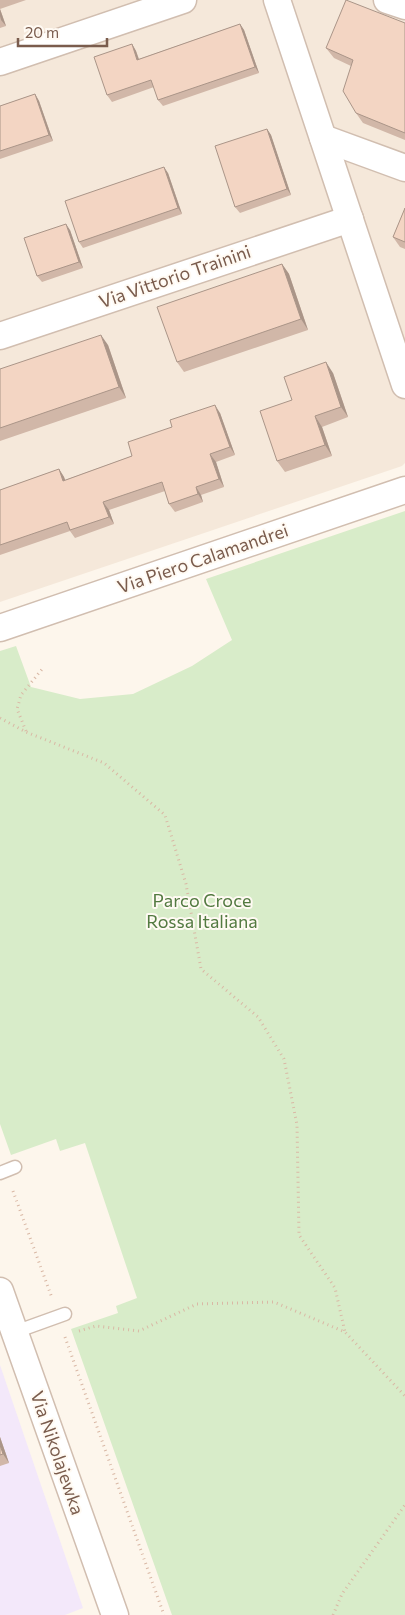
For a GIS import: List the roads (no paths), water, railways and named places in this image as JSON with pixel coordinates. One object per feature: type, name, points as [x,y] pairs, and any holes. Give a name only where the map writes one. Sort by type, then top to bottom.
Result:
[{"type":"street","points":[[0,62],[183,0]]},
{"type":"street","points":[[277,0],[350,219],[395,330],[405,385]]},
{"type":"street","points":[[387,0],[405,6]]},
{"type":"street","points":[[323,138],[405,168]]},
{"type":"street","name":"Via Vittorio Trainini","points":[[0,336],[350,219]]},
{"type":"street","name":"Via Piero Calamandrei","points":[[0,628],[405,490]]},
{"type":"street","name":"Via Nikolajewka","points":[[0,1291],[115,1615]]},
{"type":"lane","points":[[15,1332],[62,1316]]},
{"type":"park label","name":"Parco Croce Rossa Italiana","points":[[202,911]]}]
